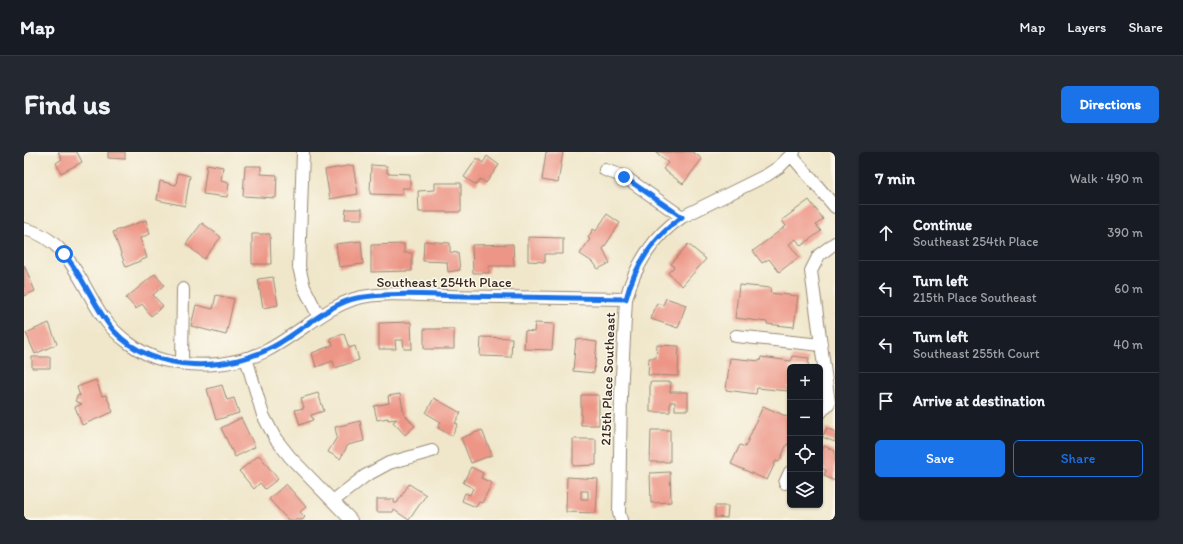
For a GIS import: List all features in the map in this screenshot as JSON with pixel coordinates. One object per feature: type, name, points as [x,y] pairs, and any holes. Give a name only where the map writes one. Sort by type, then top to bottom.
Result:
[{"type":"street","points":[[303,152],[299,267],[304,287],[319,317]]},
{"type":"street","points":[[793,154],[835,207]]},
{"type":"street","name":"215th Place Southeast","points":[[620,520],[621,395],[626,299],[630,284],[637,269],[669,225],[682,217],[767,175],[793,154]]},
{"type":"street","points":[[605,170],[624,177],[682,217]]},
{"type":"street","name":"Southeast 254th Place","points":[[24,229],[36,232],[48,239],[73,264],[103,317],[122,339],[162,360],[182,364],[218,364],[246,358],[266,351],[338,305],[356,298],[381,296],[626,299]]},
{"type":"street","points":[[823,411],[832,405],[821,345],[811,271],[819,255],[835,243]]},
{"type":"street","points":[[182,364],[183,289]]},
{"type":"street","points":[[736,336],[821,345]]},
{"type":"street","points":[[246,358],[263,415],[274,438],[290,457],[351,520]]},
{"type":"street","points":[[333,501],[365,476],[389,463],[432,451]]},
{"type":"building","points":[[58,152],[77,152],[82,162],[61,173],[56,163],[62,159]]},
{"type":"building","points":[[108,152],[125,152],[125,159],[108,158]]},
{"type":"building","points":[[546,152],[563,152],[558,183],[542,180]]},
{"type":"building","points":[[656,152],[693,152],[702,159],[683,184],[663,169],[668,163]]},
{"type":"building","points":[[487,156],[499,165],[486,183],[480,179],[476,185],[464,177],[477,158],[483,163]]},
{"type":"building","points":[[207,164],[223,167],[221,181],[229,183],[227,197],[203,194]]},
{"type":"building","points":[[353,165],[358,194],[330,199],[325,170]]},
{"type":"building","points":[[371,165],[387,166],[387,173],[410,174],[410,188],[402,188],[402,195],[370,194]]},
{"type":"building","points":[[245,166],[261,166],[261,174],[277,175],[276,198],[243,196]]},
{"type":"building","points":[[178,173],[190,176],[185,206],[157,200],[160,181],[176,185]]},
{"type":"building","points":[[435,183],[461,183],[461,212],[419,212],[418,191],[435,190]]},
{"type":"building","points":[[809,200],[823,219],[816,225],[821,231],[801,246],[796,239],[789,244],[799,257],[779,272],[769,259],[762,263],[753,251],[786,226],[782,220]]},
{"type":"building","points":[[346,209],[362,209],[362,219],[345,219]]},
{"type":"building","points":[[607,214],[620,223],[603,249],[610,263],[598,269],[594,263],[580,254],[590,239],[588,238],[593,229],[596,231]]},
{"type":"building","points":[[146,220],[150,234],[140,238],[147,258],[126,267],[113,232]]},
{"type":"building","points":[[202,223],[221,237],[204,259],[186,244]]},
{"type":"building","points":[[252,234],[270,234],[271,264],[252,264]]},
{"type":"building","points":[[528,237],[563,238],[563,254],[545,254],[545,262],[528,261]]},
{"type":"building","points":[[361,241],[363,264],[339,267],[336,244]]},
{"type":"building","points":[[424,241],[450,243],[450,252],[458,253],[460,270],[448,272],[447,262],[423,261]]},
{"type":"building","points":[[404,244],[404,253],[412,253],[412,271],[371,272],[371,245]]},
{"type":"building","points":[[513,244],[514,266],[489,266],[489,273],[473,273],[472,245]]},
{"type":"building","points":[[688,244],[706,259],[682,286],[668,273],[674,267],[671,264]]},
{"type":"building","points":[[24,265],[35,291],[24,296]]},
{"type":"building","points":[[155,274],[164,285],[153,295],[163,306],[151,316],[142,304],[136,309],[126,298]]},
{"type":"building","points":[[273,277],[278,305],[263,308],[258,279]]},
{"type":"building","points":[[739,285],[771,288],[770,293],[798,296],[794,327],[735,318]]},
{"type":"building","points":[[216,295],[234,299],[226,335],[191,326],[196,305],[213,309]]},
{"type":"building","points":[[666,298],[686,305],[678,328],[651,319],[657,303],[663,305]]},
{"type":"building","points":[[411,322],[412,349],[404,349],[403,340],[395,340],[396,349],[379,349],[379,323]]},
{"type":"building","points":[[49,323],[57,344],[35,354],[26,333]]},
{"type":"building","points":[[535,323],[554,324],[552,350],[524,349],[525,331],[534,332]]},
{"type":"building","points":[[424,329],[454,329],[454,349],[424,349]]},
{"type":"building","points":[[344,334],[349,348],[355,346],[359,360],[335,368],[333,361],[316,367],[312,353],[333,345],[330,338]]},
{"type":"building","points":[[481,337],[512,338],[511,357],[480,356]]},
{"type":"building","points":[[576,339],[597,342],[594,373],[573,371]]},
{"type":"building","points":[[657,345],[679,346],[678,376],[648,375],[649,358],[656,358]]},
{"type":"building","points":[[792,356],[809,358],[808,364],[787,364],[787,391],[757,388],[756,394],[726,390],[730,358],[760,361],[761,357],[791,361]]},
{"type":"building","points":[[32,357],[50,357],[50,368],[32,368]]},
{"type":"building","points":[[96,380],[102,396],[106,395],[113,412],[82,425],[75,407],[82,404],[75,401],[78,395],[80,396],[77,387]]},
{"type":"building","points":[[650,382],[671,382],[670,392],[688,392],[688,410],[675,410],[675,402],[670,402],[670,412],[650,412]]},
{"type":"building","points":[[222,385],[227,400],[234,398],[239,413],[216,420],[207,389]]},
{"type":"building","points":[[318,393],[324,411],[311,415],[313,420],[300,425],[295,410],[304,408],[301,398]]},
{"type":"building","points":[[400,394],[404,414],[415,426],[405,435],[393,422],[397,419],[388,420],[388,418],[377,420],[374,406],[389,403],[388,396]]},
{"type":"building","points":[[581,395],[599,395],[599,425],[581,425]]},
{"type":"building","points":[[434,398],[461,413],[455,423],[458,424],[452,436],[438,428],[441,422],[426,413]]},
{"type":"building","points":[[763,406],[787,417],[787,444],[779,462],[776,461],[767,480],[731,464],[740,445],[745,447]]},
{"type":"building","points":[[241,418],[255,447],[235,457],[221,428]]},
{"type":"building","points":[[360,421],[364,441],[348,445],[340,459],[328,452],[337,437],[335,427]]},
{"type":"building","points":[[827,428],[835,432],[835,442],[823,437]]},
{"type":"building","points":[[482,430],[492,455],[471,463],[461,438]]},
{"type":"building","points":[[651,430],[670,430],[670,462],[650,462]]},
{"type":"building","points":[[573,439],[596,439],[596,465],[573,466]]},
{"type":"building","points":[[824,446],[835,451],[835,481],[824,476],[826,470],[823,468]]},
{"type":"building","points":[[259,455],[278,479],[265,489],[260,483],[254,489],[239,471]]},
{"type":"building","points":[[471,467],[483,473],[481,478],[492,483],[482,503],[479,502],[476,507],[462,501],[465,493],[470,495],[473,488],[463,483]]},
{"type":"building","points":[[670,472],[671,502],[651,503],[650,473]]},
{"type":"building","points":[[567,477],[598,479],[596,513],[566,512]],"holes":[[[581,491],[588,491],[588,499],[581,499]]]},
{"type":"building","points":[[286,484],[306,507],[300,512],[305,517],[302,520],[288,520],[269,499]]},
{"type":"building","points":[[409,484],[426,495],[409,520],[394,510],[393,512],[377,512],[377,499],[394,499],[394,503],[397,503]]},
{"type":"building","points":[[715,506],[728,506],[727,518],[715,517]]},
{"type":"route","points":[[64,254],[73,264],[103,317],[122,339],[146,353],[162,360],[182,364],[218,364],[246,358],[266,351],[338,305],[356,298],[381,296],[428,296],[626,299],[630,284],[637,269],[657,239],[669,225],[682,217],[624,177]]}]
